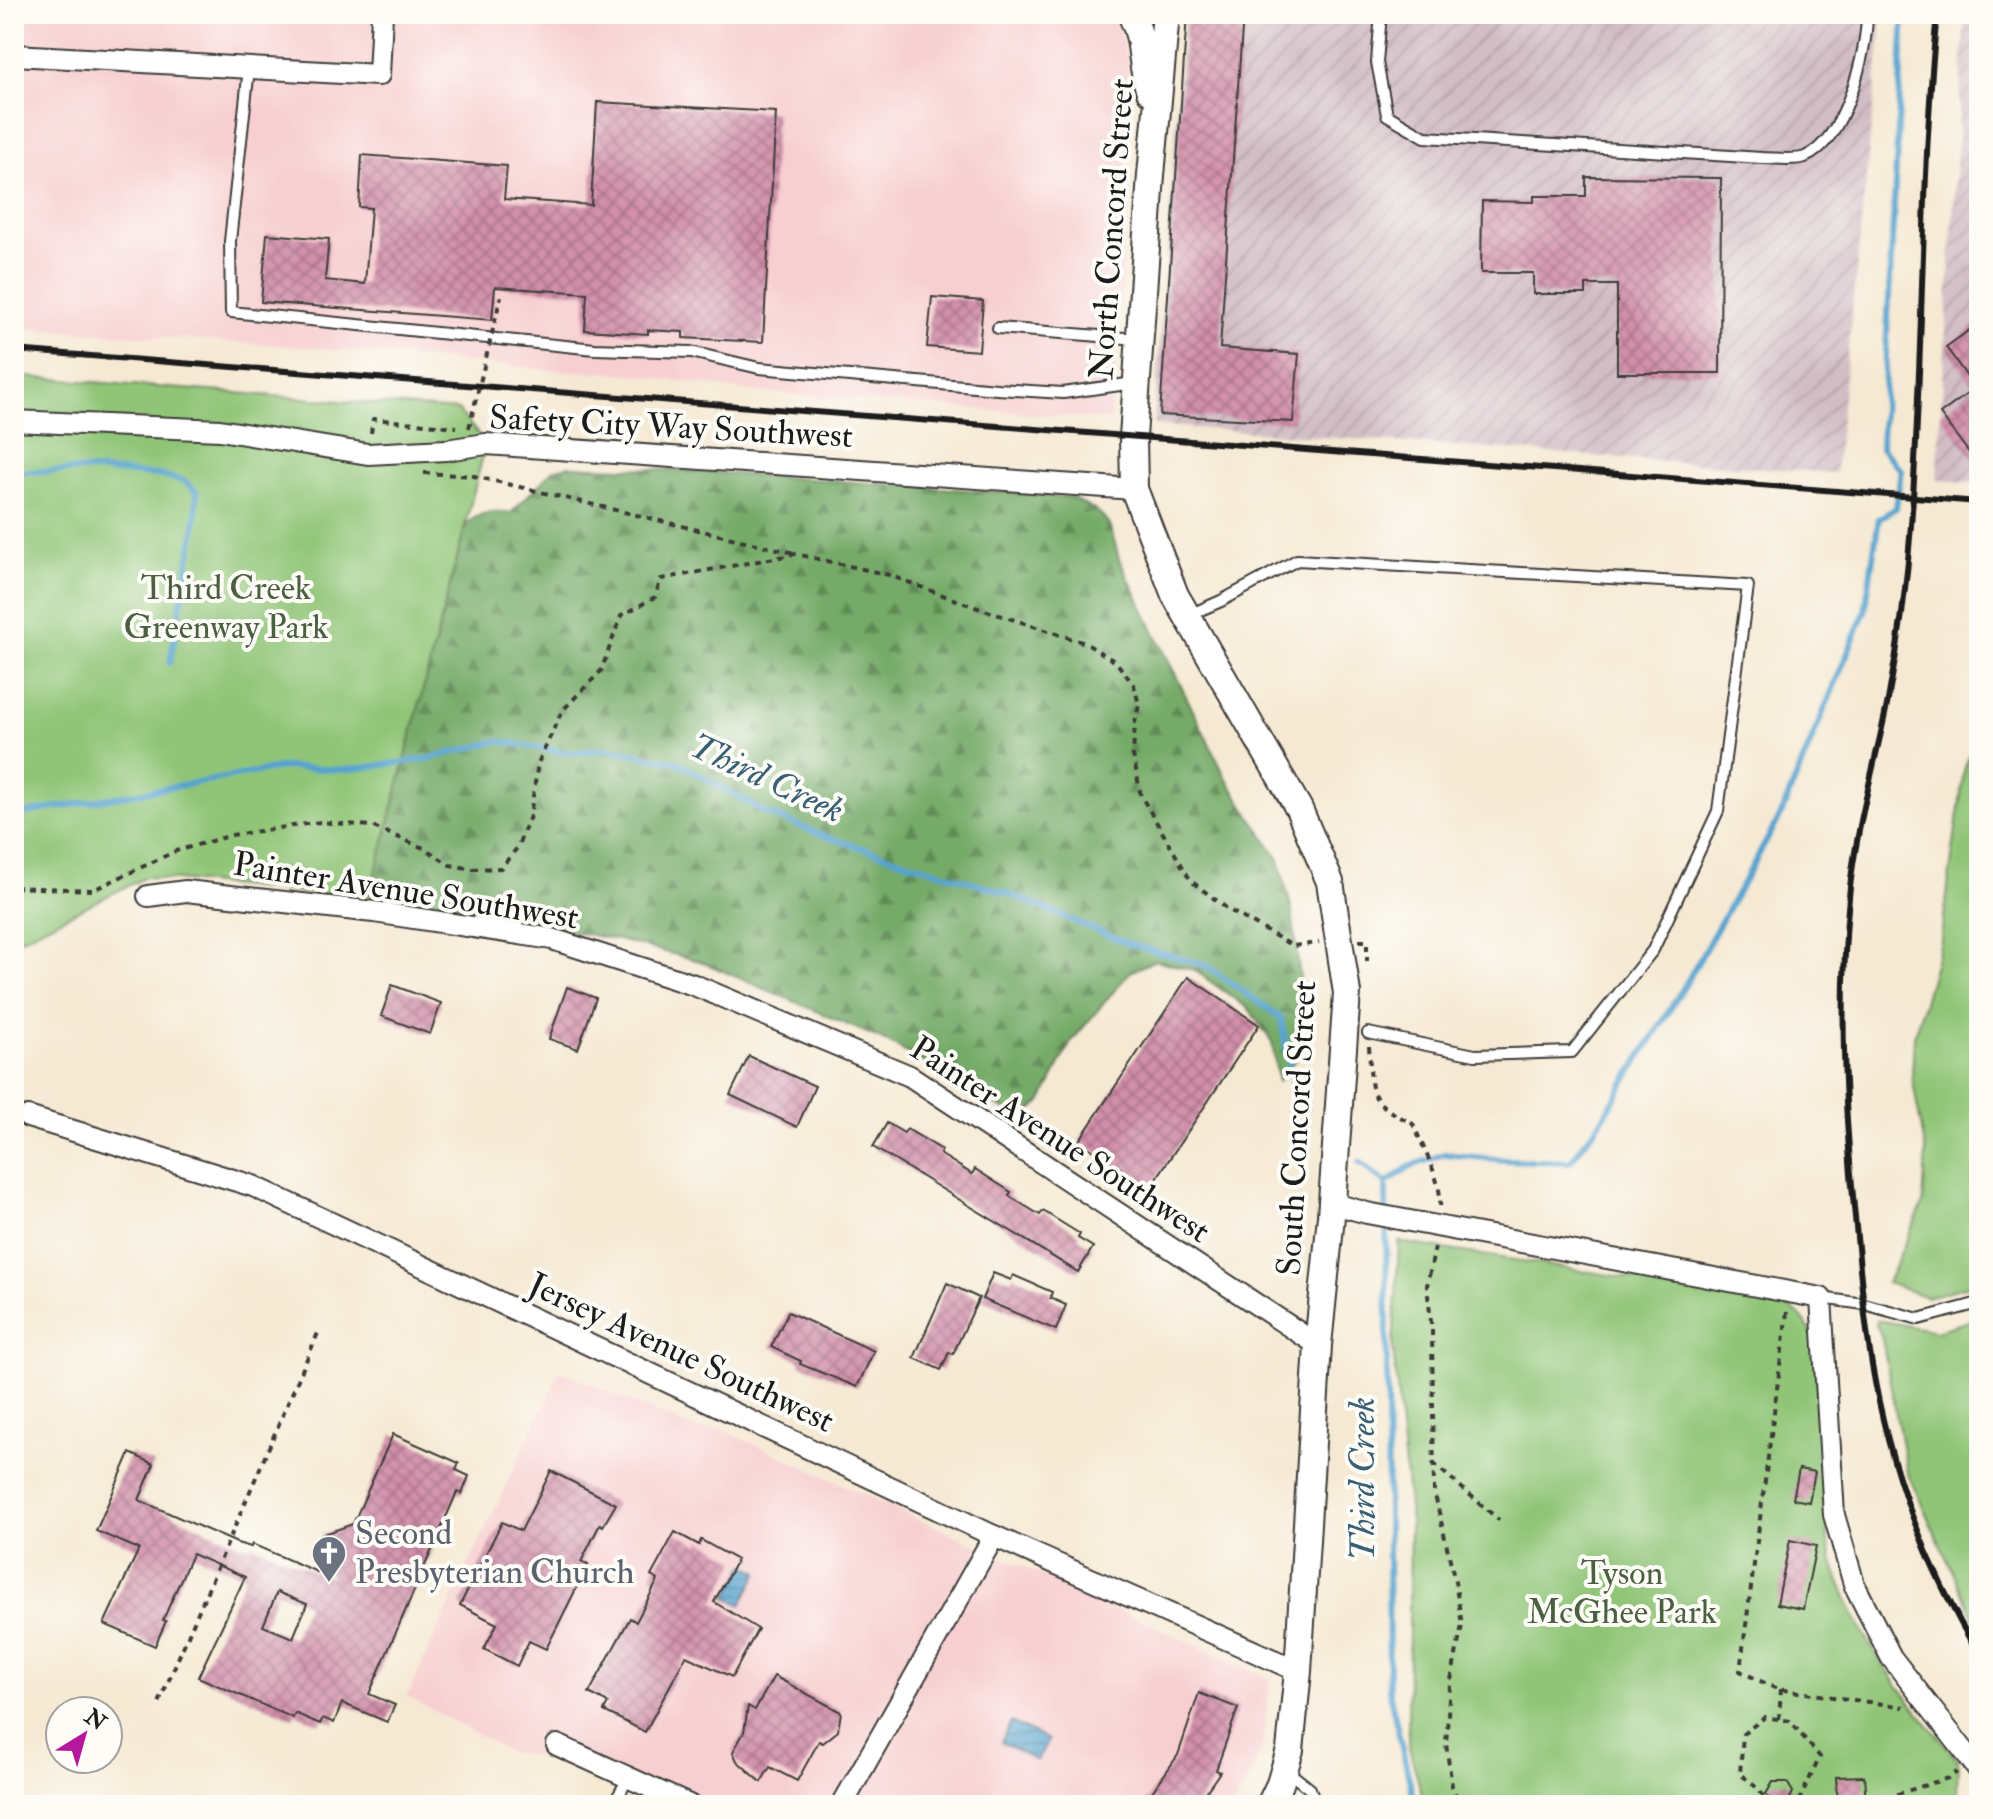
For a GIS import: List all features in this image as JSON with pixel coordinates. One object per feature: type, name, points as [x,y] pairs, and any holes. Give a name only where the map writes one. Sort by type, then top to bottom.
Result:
[{"type":"street","points":[[14,55],[379,75],[382,14]]},
{"type":"street","points":[[1131,14],[1144,49],[1143,74],[1157,107]]},
{"type":"street","name":"North Concord Street","points":[[1132,451],[1166,14]]},
{"type":"street","name":"Safety City Way Southwest","points":[[14,421],[220,430],[368,454],[446,450],[486,444],[1134,489]]},
{"type":"street","name":"South Concord Street","points":[[1132,451],[1134,489],[1175,595],[1299,809],[1330,882],[1347,993],[1318,1345],[1298,1671],[1290,1750],[1270,1805]]},
{"type":"street","name":"Painter Avenue Southwest","points":[[148,896],[186,891],[374,912],[552,939],[694,985],[910,1076],[1318,1345]]},
{"type":"street","name":"Jersey Avenue Southwest","points":[[28,1117],[253,1186],[994,1536],[1298,1671]]},
{"type":"street","points":[[1331,1203],[1367,1213],[1821,1298],[1834,1515],[1854,1584],[1891,1657],[1976,1766]]},
{"type":"street","points":[[842,1805],[994,1536]]},
{"type":"street","points":[[557,1745],[689,1805]]},
{"type":"lane","points":[[1381,14],[1377,62],[1387,115],[1425,137],[1762,158],[1803,158],[1822,147],[1851,99],[1867,33],[1867,14]]},
{"type":"lane","points":[[249,68],[230,241],[231,312],[581,348],[691,352],[759,368],[997,389],[1063,393],[1136,383]]},
{"type":"lane","points":[[998,328],[1140,339]]},
{"type":"lane","points":[[1187,616],[1297,560],[1748,586],[1718,811],[1653,950],[1572,1052],[1475,1055],[1368,1033]]},
{"type":"lane","points":[[1821,1298],[1864,1304],[1919,1319],[1979,1303]]},
{"type":"lane","points":[[1284,1769],[1310,1789],[1316,1805]]},
{"type":"lane","points":[[613,1805],[629,1777]]},
{"type":"path","points":[[368,454],[373,419],[469,428],[501,296]]},
{"type":"path","points":[[423,473],[474,476],[889,575],[1085,643],[1116,662],[1134,685],[1139,705],[1133,755],[1141,796],[1191,881],[1229,910],[1293,946],[1367,941],[1367,972]]},
{"type":"path","points":[[14,887],[93,890],[176,851],[232,835],[320,822],[371,826],[426,849],[450,865],[473,869],[501,868],[517,848],[530,816],[538,763],[562,711],[601,671],[621,616],[655,597],[661,579],[796,554]]},
{"type":"path","points":[[1368,1033],[1372,1091],[1383,1108],[1413,1124],[1441,1199],[1427,1286],[1432,1331],[1434,1491],[1462,1625],[1450,1685],[1446,1744],[1452,1786],[1460,1805]]},
{"type":"path","points":[[1790,1292],[1740,1671],[1781,1689],[1917,1709]]},
{"type":"path","points":[[159,1703],[318,1333]]},
{"type":"path","points":[[1433,1463],[1499,1520]]},
{"type":"path","points":[[1779,1719],[1781,1689]]},
{"type":"path","points":[[1772,1805],[1740,1774],[1743,1734],[1765,1717],[1790,1721],[1820,1757],[1797,1805]]},
{"type":"path","points":[[1863,1805],[1976,1766]]},
{"type":"shaded area","points":[[22,14],[1114,14],[1129,63],[1122,285],[1110,420],[750,391],[622,373],[14,327],[14,72],[17,72]]},
{"type":"shaded area","points":[[1184,14],[1883,14],[1835,473],[1154,425]]},
{"type":"shaded area","points":[[1965,14],[1979,15],[1979,483],[1937,480]]},
{"type":"shaded area","points":[[560,1371],[693,1428],[723,1430],[1270,1679],[1263,1744],[1248,1781],[1233,1805],[646,1805],[549,1757],[509,1752],[407,1696]]},
{"type":"green space","name":"Third Creek Greenway Park","points":[[14,376],[458,410],[486,444],[369,899],[146,877],[20,939],[14,938]]},
{"type":"green space","points":[[567,466],[677,470],[1069,497],[1105,519],[1119,559],[1226,778],[1279,860],[1292,911],[1303,1004],[1299,1055],[1278,1081],[1272,1042],[1249,1009],[1194,970],[1155,960],[1130,972],[1071,1042],[1042,1101],[1021,1119],[888,1042],[700,961],[618,940],[369,899],[466,524],[487,513],[511,513],[553,470]]},
{"type":"green space","points":[[1979,730],[1979,1283],[1927,1297],[1887,1283],[1923,1204],[1926,1153],[1912,1076],[1914,1037],[1940,946],[1964,770]]},
{"type":"green space","name":"Tyson McGhee Park","points":[[1399,1242],[1750,1297],[1784,1305],[1799,1315],[1816,1346],[1828,1542],[1836,1572],[1862,1631],[1879,1658],[1917,1711],[1958,1759],[1957,1792],[1971,1805],[1425,1805],[1408,1744],[1410,1518],[1393,1347]]},
{"type":"green space","points":[[1979,1318],[1979,1629],[1907,1472],[1882,1339],[1876,1324],[1877,1320],[1936,1331]]},
{"type":"water","points":[[745,1565],[759,1572],[741,1605],[727,1597]]},
{"type":"water","points":[[1011,1722],[1048,1740],[1037,1761],[1001,1742]]},
{"type":"building","points":[[1187,14],[1243,14],[1220,348],[1299,354],[1293,422],[1160,415]]},
{"type":"building","points":[[597,102],[776,112],[763,342],[683,338],[683,332],[648,330],[648,334],[585,330],[587,293],[495,287],[492,320],[261,302],[267,234],[329,239],[325,280],[365,284],[371,208],[359,207],[362,155],[507,166],[504,199],[591,205]]},
{"type":"building","points":[[1586,177],[1721,178],[1720,373],[1617,373],[1617,285],[1586,285],[1586,294],[1533,294],[1533,273],[1481,273],[1482,201],[1534,202],[1534,196],[1586,196]]},
{"type":"building","points":[[932,297],[983,301],[979,351],[927,347]]},
{"type":"building","points":[[1979,323],[1979,466],[1940,414],[1975,388],[1946,347]]},
{"type":"building","points":[[1188,977],[1259,1025],[1150,1188],[1079,1141]]},
{"type":"building","points":[[392,985],[441,1003],[430,1034],[381,1016]]},
{"type":"building","points":[[567,987],[596,998],[578,1049],[549,1039]]},
{"type":"building","points":[[749,1056],[815,1086],[797,1127],[730,1095]]},
{"type":"building","points":[[887,1123],[904,1133],[907,1129],[942,1150],[940,1154],[972,1174],[975,1169],[1011,1192],[1009,1196],[1040,1215],[1043,1211],[1080,1234],[1078,1238],[1093,1247],[1078,1272],[873,1147]]},
{"type":"building","points":[[993,1273],[1011,1280],[1013,1275],[1052,1292],[1050,1298],[1066,1305],[1056,1330],[982,1299]]},
{"type":"building","points":[[947,1283],[979,1298],[953,1354],[949,1352],[941,1370],[914,1358]]},
{"type":"building","points":[[788,1312],[874,1351],[857,1387],[800,1364],[801,1361],[771,1347]]},
{"type":"building","name":"Second Presbyterian Church","points":[[393,1434],[459,1463],[456,1470],[469,1476],[462,1494],[457,1492],[369,1694],[395,1705],[387,1722],[342,1703],[334,1723],[323,1718],[320,1724],[295,1713],[293,1718],[198,1677],[245,1577],[192,1554],[155,1646],[104,1624],[139,1549],[96,1531],[130,1453],[154,1464],[139,1500],[237,1543],[251,1547],[252,1544],[331,1578],[319,1545],[324,1544],[321,1535],[353,1524]],"holes":[[[277,1592],[307,1604],[293,1638],[263,1626]]]},
{"type":"building","points":[[1799,1469],[1815,1472],[1809,1502],[1793,1499]]},
{"type":"building","points":[[551,1471],[616,1504],[603,1526],[600,1524],[581,1562],[588,1565],[546,1649],[529,1641],[517,1666],[484,1649],[497,1624],[460,1605],[502,1522],[521,1531]]},
{"type":"building","points":[[675,1532],[699,1545],[701,1540],[737,1560],[714,1602],[758,1629],[732,1677],[686,1656],[645,1732],[604,1711],[608,1703],[589,1693],[630,1618],[636,1622],[658,1580],[651,1576]]},
{"type":"building","points":[[1790,1540],[1816,1546],[1803,1609],[1777,1604]]},
{"type":"building","points":[[774,1676],[841,1712],[838,1731],[823,1743],[819,1741],[797,1781],[770,1767],[761,1782],[737,1761],[733,1752],[744,1732],[748,1706],[755,1710]]},
{"type":"building","points":[[1199,1693],[1238,1708],[1216,1770],[1220,1772],[1197,1805],[1143,1805],[1178,1755]]},
{"type":"building","points":[[1864,1776],[1866,1802],[1838,1804],[1836,1777]]},
{"type":"building","points":[[1773,1782],[1787,1782],[1793,1792],[1787,1805],[1773,1804],[1766,1794]]},
{"type":"waterway","points":[[1386,1183],[1409,1167],[1444,1154],[1570,1162],[1599,1124],[1685,985],[1780,817],[1865,611],[1879,518],[1896,508],[1901,470],[1881,448],[1904,14]]},
{"type":"waterway","points":[[20,472],[90,470],[158,475],[184,481],[197,492],[195,528],[170,663]]},
{"type":"waterway","name":"Third Creek","points":[[14,815],[285,767],[345,770],[427,759],[498,741],[568,753],[609,749],[677,762],[766,813],[830,838],[1007,893],[1129,944],[1207,966],[1281,1018],[1294,1094],[1306,1107]]},
{"type":"waterway","name":"Third Creek","points":[[1359,1162],[1386,1183],[1389,1691],[1415,1805]]},
{"type":"railway","points":[[1937,14],[1909,547],[1892,678],[1852,872],[1844,974],[1844,1052],[1863,1294],[1871,1360],[1883,1418],[1915,1523],[1944,1590],[1979,1655]]},
{"type":"railway","points":[[14,350],[1979,502]]},
{"type":"place","name":"Second Presbyterian Church","points":[[329,1584]]}]
